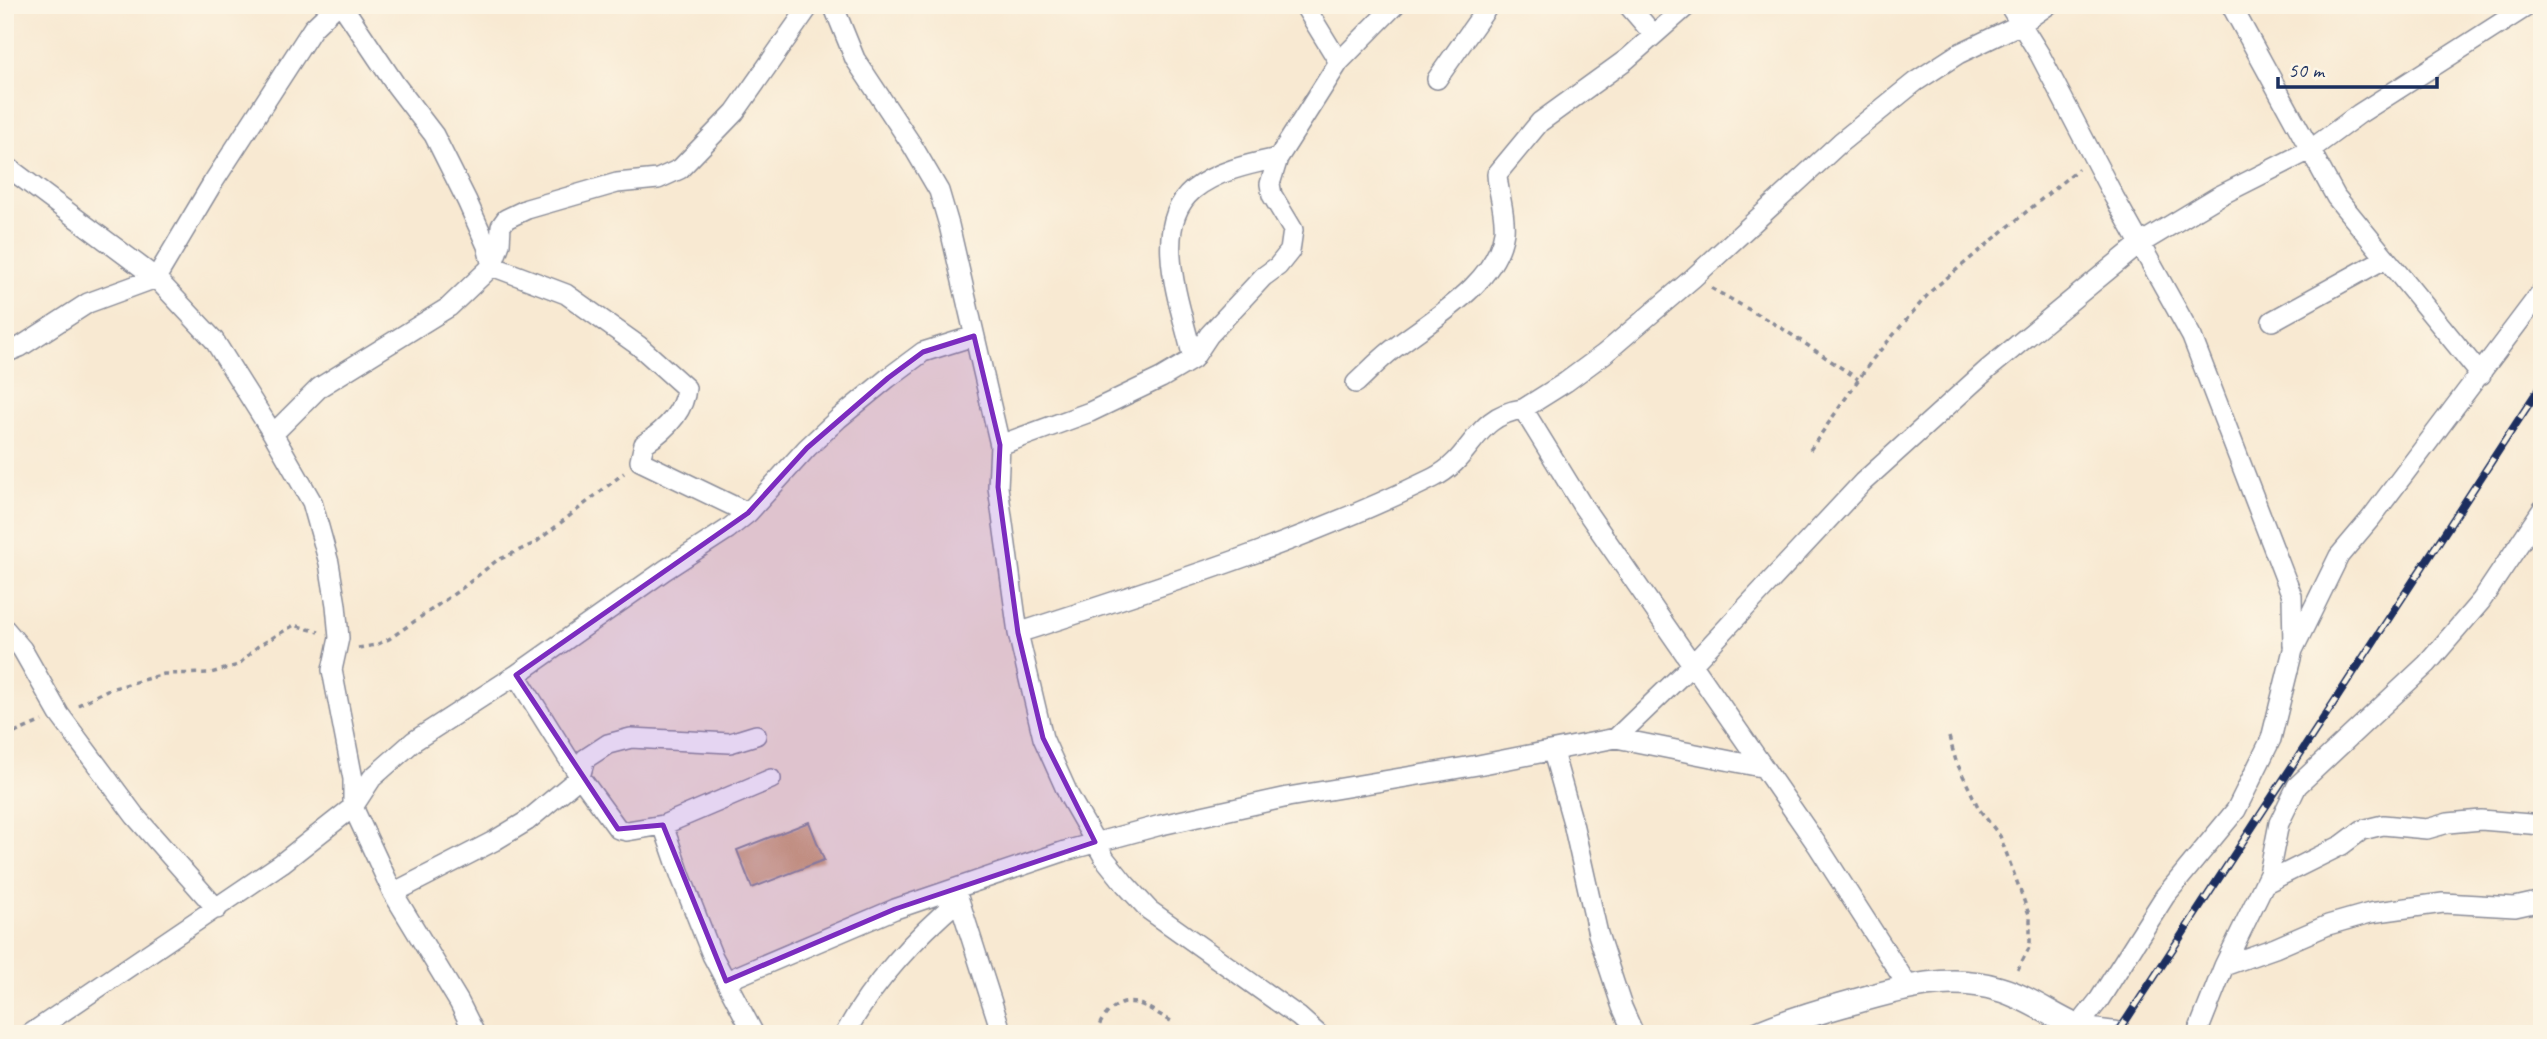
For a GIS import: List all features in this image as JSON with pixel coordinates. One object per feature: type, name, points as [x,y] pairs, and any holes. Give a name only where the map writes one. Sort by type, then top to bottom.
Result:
[{"type":"street","points":[[5,353],[20,347],[88,303],[156,278],[212,184],[313,28],[339,5],[434,135],[487,246],[492,266]]},
{"type":"street","points":[[273,434],[320,387],[449,307],[492,266],[501,226],[506,219],[527,209],[617,183],[659,179],[680,169],[735,112],[810,5]]},
{"type":"street","points":[[833,5],[855,59],[939,191],[952,235],[1000,445],[998,487],[1018,633],[1043,738],[1069,796],[1095,842],[1125,884],[1149,909],[1299,1017],[1318,1034]]},
{"type":"street","points":[[1304,5],[1339,62]]},
{"type":"street","points":[[1000,445],[1090,412],[1161,378],[1193,359],[1209,335],[1290,251],[1293,230],[1272,195],[1270,184],[1278,158],[1339,62],[1395,5]]},
{"type":"street","points":[[1437,79],[1489,5]]},
{"type":"street","points":[[1628,5],[1654,35]]},
{"type":"street","points":[[1356,383],[1388,353],[1465,293],[1492,265],[1504,233],[1504,214],[1498,192],[1497,174],[1540,122],[1628,59],[1688,5]]},
{"type":"street","points":[[2009,5],[2075,120],[2192,337],[2292,596],[2293,650],[2284,694],[2270,739],[2236,810],[2165,896],[2099,1000],[2075,1031]]},
{"type":"street","points":[[1018,633],[1219,566],[1378,504],[1451,468],[1488,422],[1499,415],[1524,409],[1604,354],[1693,278],[1841,142],[1915,82],[1958,54],[2021,24],[2048,5]]},
{"type":"street","points":[[2231,5],[2336,197],[2481,375]]},
{"type":"street","points":[[1616,738],[1692,665],[1863,482],[1989,369],[2141,243],[2219,196],[2309,150],[2359,114],[2529,5]]},
{"type":"street","points":[[1193,359],[1170,256],[1172,226],[1181,204],[1193,190],[1212,179],[1246,165],[1278,158]]},
{"type":"street","points":[[5,165],[156,278],[214,341],[312,502],[329,563],[338,643],[332,670],[353,779],[353,807],[393,893],[459,1002],[475,1034]]},
{"type":"street","points":[[2272,321],[2386,258]]},
{"type":"street","points":[[492,266],[566,294],[639,346],[686,388],[686,395],[679,410],[665,430],[644,443],[639,461],[748,513]]},
{"type":"street","points":[[2293,650],[2339,556],[2481,375],[2542,292]]},
{"type":"street","points":[[30,1034],[282,863],[353,807],[372,778],[414,741],[516,675],[728,529],[748,513],[807,448],[838,419],[923,352],[974,337]]},
{"type":"street","points":[[1524,409],[1582,505],[1818,846],[1908,986]]},
{"type":"street","points":[[2197,1034],[2224,966],[2269,874],[2279,823],[2297,786],[2427,664],[2481,601],[2542,510]]},
{"type":"street","points":[[5,629],[22,649],[59,714],[135,816],[217,909]]},
{"type":"street","points":[[516,675],[580,777],[618,829],[627,831],[663,825],[771,779]]},
{"type":"street","points":[[393,893],[527,821],[580,777],[585,760],[608,744],[631,738],[730,743],[756,735]]},
{"type":"street","points":[[726,981],[895,909],[956,895],[1095,842],[1161,824],[1288,797],[1616,738],[1761,767]]},
{"type":"street","points":[[1553,751],[1573,822],[1598,934],[1622,1007],[1634,1034]]},
{"type":"street","points":[[2264,884],[2330,851],[2362,830],[2383,825],[2427,829],[2448,823],[2481,820],[2542,825]]},
{"type":"street","points":[[663,825],[697,920],[754,1034]]},
{"type":"street","points":[[845,1034],[867,998],[956,895]]},
{"type":"street","points":[[956,895],[1002,1034]]},
{"type":"street","points":[[2224,966],[2328,925],[2370,913],[2443,903],[2515,907],[2542,901]]},
{"type":"street","points":[[1757,1034],[1791,1019],[1908,986],[1968,982],[2026,998],[2075,1031],[2117,1034]]},
{"type":"path","points":[[1810,450],[1858,380],[1939,283],[2093,157]]},
{"type":"path","points":[[1693,278],[1769,321],[1858,380]]},
{"type":"path","points":[[5,737],[107,690],[163,674],[211,673],[238,665],[257,647],[294,625],[338,643],[376,645],[389,639],[461,589],[496,561],[535,543],[639,461]]},
{"type":"path","points":[[1949,737],[1956,761],[1979,809],[2000,836],[2030,917],[2030,946],[2006,992]]},
{"type":"path","points":[[1096,1034],[1100,1021],[1109,1011],[1126,1003],[1136,1003],[1171,1021]]},
{"type":"highlighted area","points":[[974,336],[1000,445],[998,487],[1018,633],[1043,738],[1095,842],[895,909],[726,981],[663,825],[618,829],[516,675],[748,513],[807,448],[888,378],[923,352]]},
{"type":"building","points":[[809,822],[824,860],[752,888],[737,850]]},
{"type":"railway","points":[[2117,1034],[2542,384]]}]
